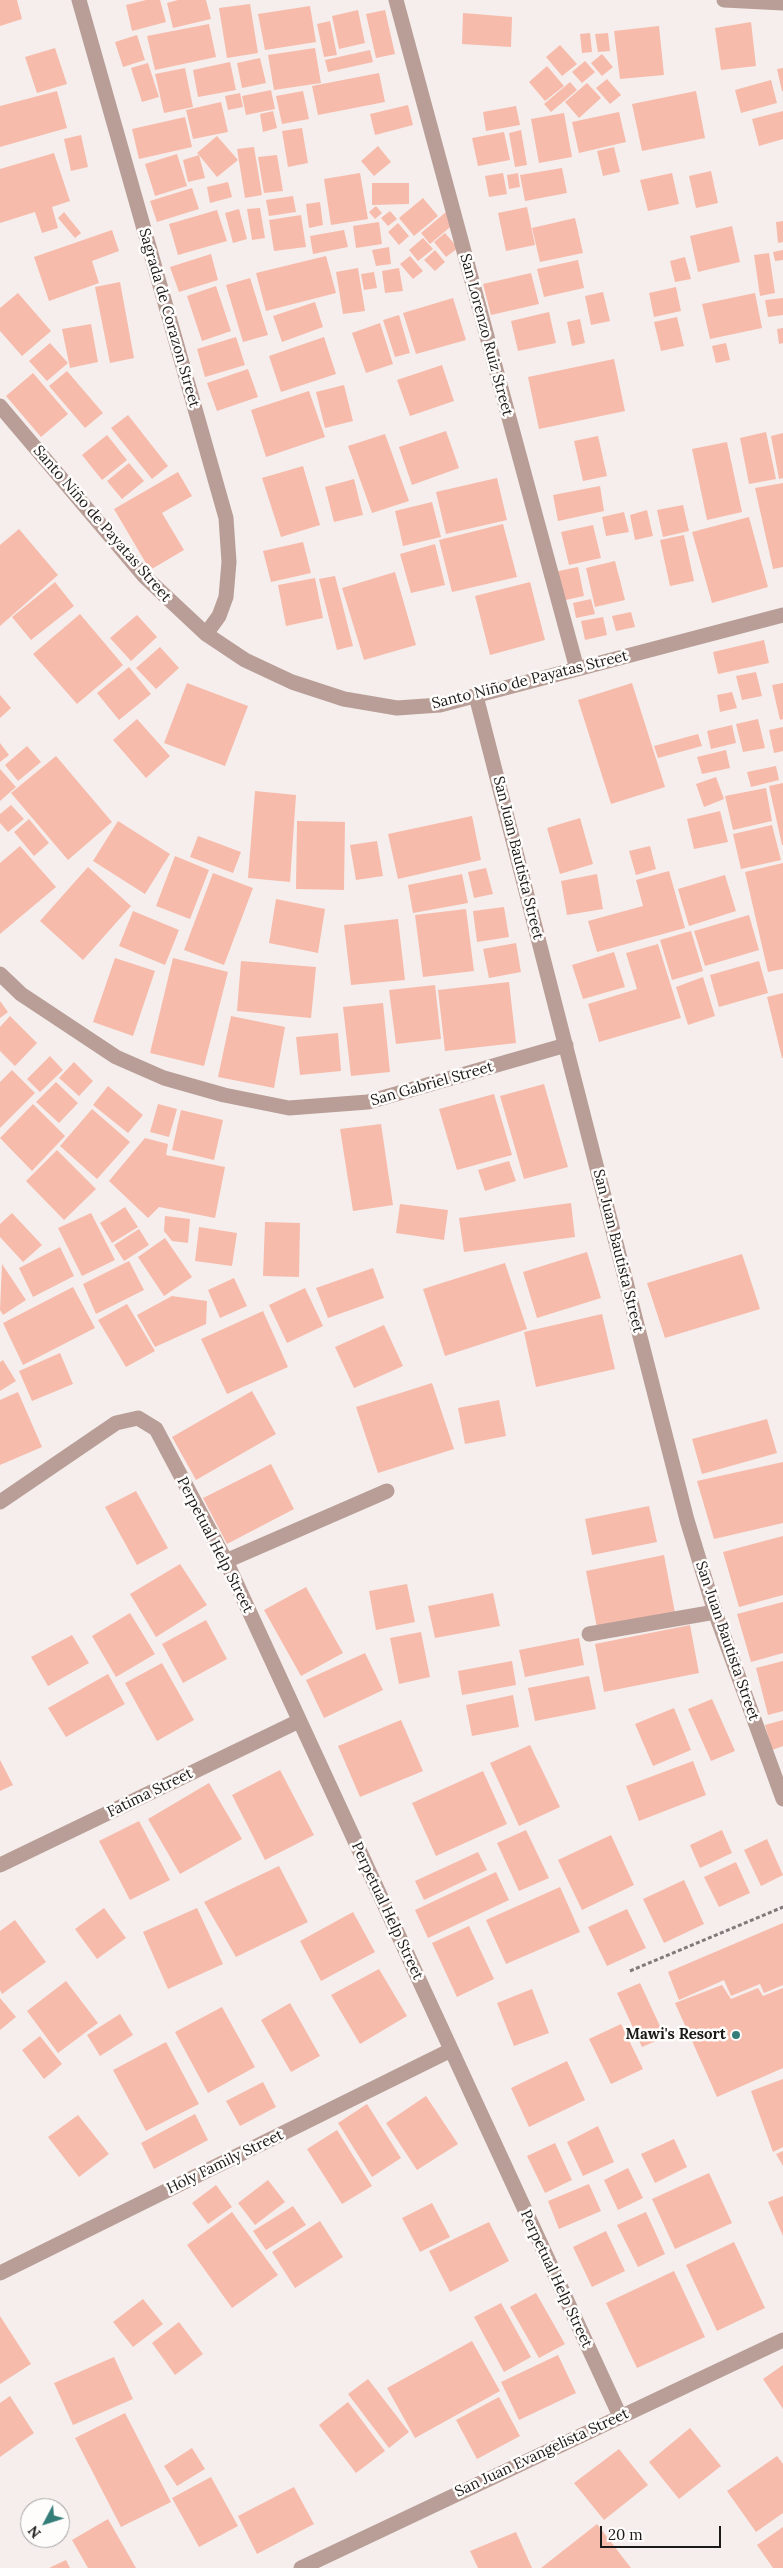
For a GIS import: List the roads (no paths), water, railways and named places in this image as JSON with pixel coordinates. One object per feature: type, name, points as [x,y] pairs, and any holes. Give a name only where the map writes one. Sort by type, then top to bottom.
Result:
[{"type":"street","name":"Sagrada de Corazon Street","points":[[79,0],[226,518],[229,562],[226,597],[219,616],[206,634]]},
{"type":"street","name":"San Lorenzo Ruiz Street","points":[[396,0],[577,669]]},
{"type":"street","points":[[724,0],[783,3]]},
{"type":"street","name":"Santo Niño de Payatas Street","points":[[0,406],[144,576],[206,634],[245,660],[292,682],[344,699],[397,708],[440,705],[783,615]]},
{"type":"street","name":"San Juan Bautista Street","points":[[476,696],[687,1520],[715,1612],[783,1799]]},
{"type":"street","name":"San Gabriel Street","points":[[0,974],[21,994],[116,1057],[164,1078],[224,1095],[289,1108],[368,1102],[566,1045]]},
{"type":"street","name":"Perpetual Help Street","points":[[0,1502],[116,1423],[138,1418],[156,1429],[226,1561],[620,2416]]},
{"type":"street","points":[[226,1561],[387,1491]]},
{"type":"street","points":[[589,1634],[715,1612]]},
{"type":"street","name":"Fatima Street","points":[[0,1865],[299,1721]]},
{"type":"street","name":"Holy Family Street","points":[[0,2273],[451,2050]]},
{"type":"street","name":"San Juan Evangelista Street","points":[[301,2568],[783,2340]]},
{"type":"place","name":"Mawi's Resort","points":[[736,2035]]}]
